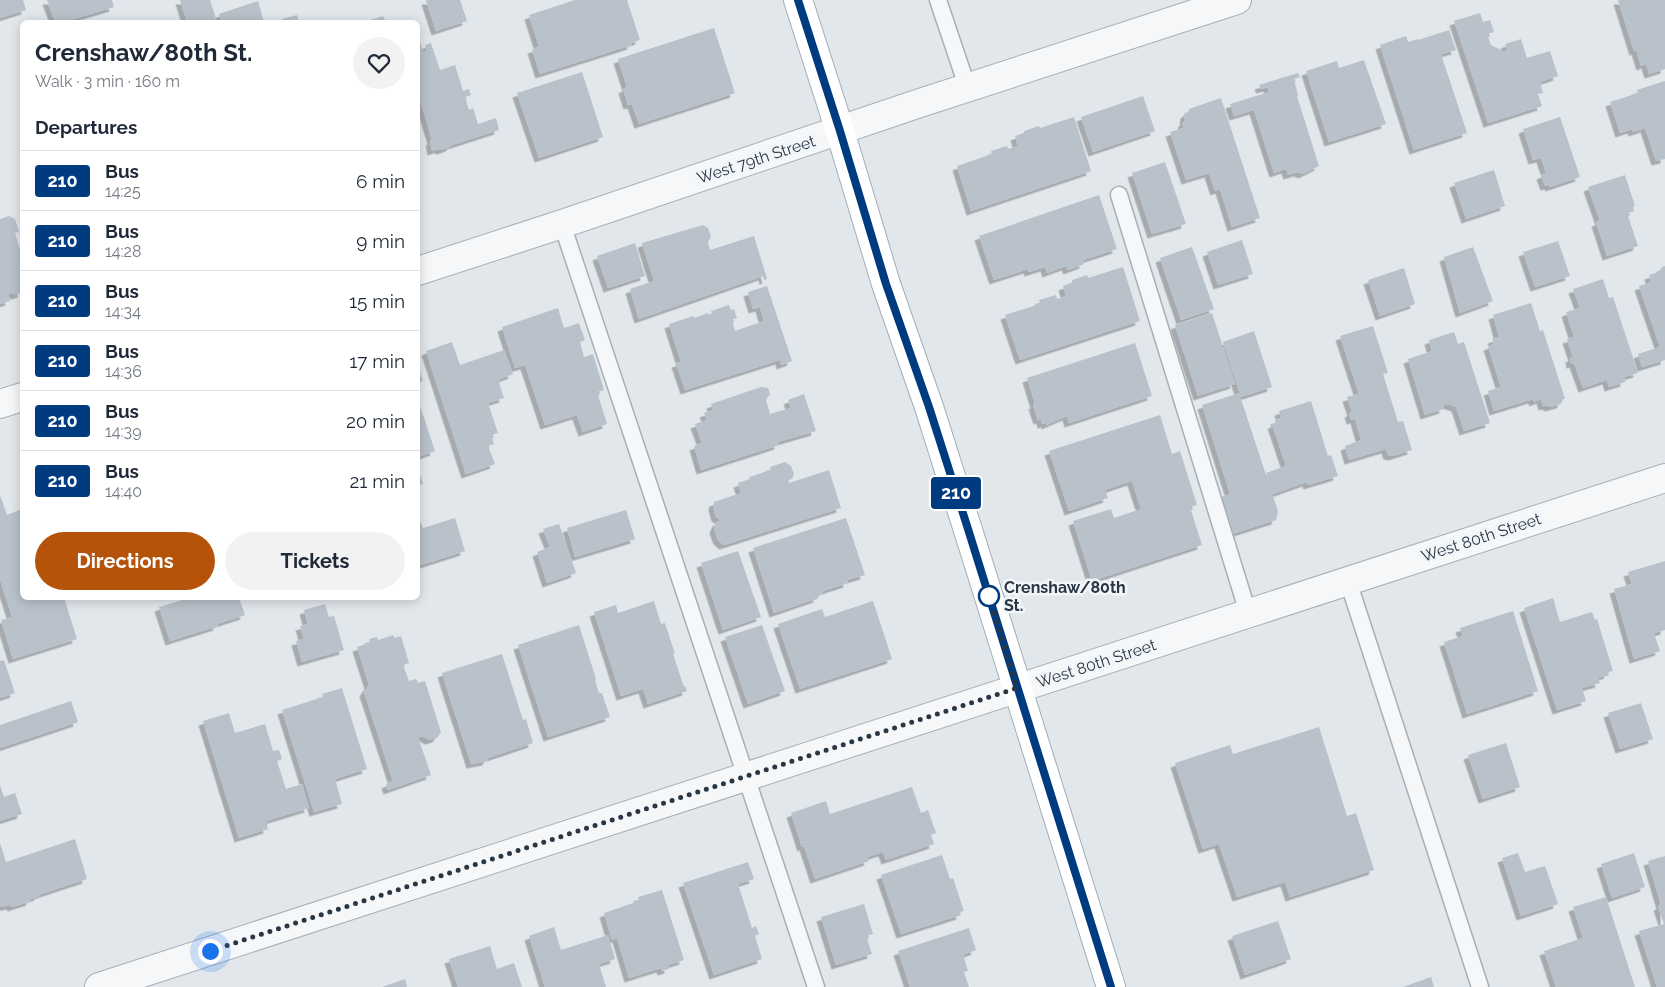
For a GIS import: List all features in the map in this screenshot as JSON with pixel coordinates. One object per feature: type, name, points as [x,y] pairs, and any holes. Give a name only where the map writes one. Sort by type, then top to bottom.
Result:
[{"type":"main road","points":[[798,0],[886,284],[929,407],[1111,987]]},
{"type":"street","name":"West 79th Street","points":[[420,270],[1237,0]]},
{"type":"street","points":[[0,404],[20,398]]},
{"type":"street","name":"West 80th Street","points":[[99,987],[1665,478]]},
{"type":"lane","points":[[938,0],[968,88]]},
{"type":"lane","points":[[1119,195],[1248,613]]},
{"type":"lane","points":[[562,224],[816,987]]},
{"type":"lane","points":[[1348,581],[1480,987]]},
{"type":"building","points":[[0,0],[23,0],[26,10],[0,18]]},
{"type":"building","points":[[47,0],[112,0],[114,7],[71,20],[54,20]]},
{"type":"building","points":[[180,0],[210,0],[216,20],[186,20]]},
{"type":"building","points":[[426,0],[460,0],[467,21],[436,31]]},
{"type":"building","points":[[575,0],[627,0],[640,40],[631,43],[632,45],[540,74],[532,49],[539,47],[529,15]]},
{"type":"building","points":[[1618,0],[1665,0],[1665,69],[1649,74],[1646,64],[1641,66],[1636,50],[1634,51]]},
{"type":"building","points":[[258,1],[263,20],[221,20],[219,14]]},
{"type":"building","points":[[1480,13],[1483,22],[1490,20],[1494,32],[1487,34],[1491,45],[1502,52],[1507,51],[1505,44],[1521,39],[1527,58],[1550,51],[1558,76],[1540,82],[1543,93],[1538,94],[1542,106],[1488,123],[1454,21]]},
{"type":"building","points":[[297,15],[298,20],[282,20]]},
{"type":"building","points":[[383,16],[385,20],[370,20]]},
{"type":"building","points":[[714,28],[735,93],[639,124],[632,104],[628,105],[623,89],[627,87],[618,59]]},
{"type":"building","points":[[1449,30],[1456,50],[1441,54],[1467,133],[1414,150],[1380,45],[1406,36],[1408,42]]},
{"type":"building","points":[[420,42],[423,52],[427,51],[425,45],[431,43],[440,70],[455,65],[463,91],[469,89],[471,95],[465,97],[469,110],[473,108],[478,124],[496,118],[499,130],[442,150],[432,151],[430,141],[432,140],[420,100]]},
{"type":"building","points":[[1364,60],[1386,124],[1329,142],[1306,71],[1337,61],[1339,68]]},
{"type":"building","points":[[582,72],[603,137],[539,158],[517,93]]},
{"type":"building","points":[[1298,73],[1300,77],[1294,79],[1297,96],[1319,166],[1303,174],[1298,172],[1288,175],[1286,169],[1274,173],[1254,110],[1234,116],[1230,104],[1269,92],[1268,87],[1261,89],[1259,85]]},
{"type":"building","points":[[1665,81],[1665,159],[1656,161],[1645,128],[1633,132],[1632,129],[1620,133],[1610,102],[1638,93],[1637,90]]},
{"type":"building","points":[[1143,96],[1155,131],[1093,152],[1081,117]]},
{"type":"building","points":[[1221,98],[1260,218],[1232,227],[1220,189],[1215,191],[1209,173],[1186,180],[1170,132],[1184,128],[1182,123],[1189,109]]},
{"type":"building","points":[[1074,117],[1091,171],[971,211],[957,166],[992,154],[991,151],[1007,146],[1008,149],[1018,146],[1015,136],[1024,133],[1024,131]]},
{"type":"building","points":[[1560,117],[1580,177],[1550,187],[1549,185],[1545,186],[1541,175],[1546,173],[1541,158],[1533,160],[1523,129]]},
{"type":"building","points":[[1165,162],[1186,224],[1152,234],[1132,173]]},
{"type":"building","points":[[1494,170],[1505,206],[1466,219],[1454,183]]},
{"type":"building","points":[[1625,175],[1635,206],[1633,207],[1634,211],[1627,213],[1638,246],[1607,256],[1596,222],[1600,221],[1588,187]]},
{"type":"building","points":[[1099,195],[1117,249],[1083,260],[1084,264],[1068,270],[1066,266],[1047,273],[1045,267],[1029,272],[1028,269],[994,280],[979,236]]},
{"type":"building","points":[[9,216],[15,219],[19,232],[15,233],[20,249],[20,294],[8,294],[10,301],[0,304],[0,219]]},
{"type":"building","points":[[703,225],[708,228],[711,236],[708,242],[710,250],[754,236],[767,279],[764,280],[763,276],[639,319],[630,289],[654,281],[642,243]]},
{"type":"building","points":[[1242,240],[1253,274],[1218,285],[1207,252]]},
{"type":"building","points":[[1558,241],[1570,276],[1535,287],[1523,252]]},
{"type":"building","points":[[635,243],[645,276],[608,288],[597,256]]},
{"type":"building","points":[[1192,247],[1214,309],[1181,320],[1160,258]]},
{"type":"building","points":[[1473,247],[1493,301],[1460,313],[1444,257]]},
{"type":"building","points":[[1665,266],[1665,360],[1642,367],[1638,354],[1660,347],[1639,286],[1651,282],[1649,275],[1659,272]]},
{"type":"building","points":[[1123,267],[1140,321],[1020,360],[1005,315],[1040,304],[1039,300],[1056,295],[1057,299],[1066,296],[1063,286],[1072,283],[1072,280],[1087,275],[1088,278]]},
{"type":"building","points":[[1404,268],[1415,304],[1380,316],[1368,280]]},
{"type":"building","points":[[1603,279],[1609,298],[1613,297],[1638,373],[1624,377],[1625,382],[1609,387],[1607,380],[1583,388],[1574,363],[1571,364],[1570,358],[1573,357],[1567,339],[1574,337],[1566,312],[1580,308],[1573,289]]},
{"type":"building","points":[[767,286],[792,361],[781,365],[780,360],[685,390],[676,363],[681,362],[669,324],[708,313],[709,316],[712,314],[711,311],[729,305],[731,310],[734,309],[737,318],[733,319],[735,331],[764,321],[760,307],[753,309],[748,292]]},
{"type":"building","points":[[1531,303],[1540,331],[1543,330],[1565,399],[1563,399],[1561,404],[1550,407],[1543,406],[1541,399],[1534,402],[1533,399],[1494,411],[1488,391],[1501,387],[1488,346],[1494,344],[1492,339],[1499,337],[1493,315]]},
{"type":"building","points":[[558,308],[564,328],[579,323],[585,340],[580,342],[584,357],[593,354],[604,390],[597,392],[607,424],[583,432],[577,415],[545,425],[525,365],[515,368],[502,327]]},
{"type":"building","points":[[1212,313],[1235,384],[1198,396],[1175,325]]},
{"type":"building","points":[[1373,326],[1388,373],[1383,374],[1398,422],[1403,421],[1412,450],[1393,456],[1388,455],[1386,449],[1349,460],[1345,446],[1361,440],[1355,419],[1351,420],[1349,413],[1352,412],[1347,397],[1359,394],[1340,336]]},
{"type":"building","points":[[1254,331],[1272,387],[1241,397],[1223,342]]},
{"type":"building","points":[[1454,332],[1458,344],[1464,342],[1490,423],[1464,431],[1456,407],[1447,404],[1443,406],[1444,409],[1425,415],[1408,359],[1432,351],[1429,340]]},
{"type":"building","points":[[452,342],[460,365],[504,350],[513,374],[498,380],[504,398],[488,403],[498,433],[491,435],[494,444],[488,446],[495,464],[466,474],[426,351]]},
{"type":"building","points":[[1135,343],[1152,396],[1069,423],[1067,416],[1046,425],[1046,423],[1042,424],[1041,419],[1038,420],[1027,378]]},
{"type":"building","points":[[420,371],[423,381],[420,382]]},
{"type":"building","points":[[761,387],[768,388],[770,394],[766,400],[770,414],[791,408],[788,400],[804,394],[816,431],[778,442],[779,445],[701,470],[694,446],[702,443],[695,424],[707,420],[704,413],[713,410],[711,404]]},
{"type":"building","points":[[1239,393],[1278,511],[1276,520],[1232,534],[1221,497],[1230,494],[1202,405]]},
{"type":"building","points":[[1311,401],[1328,456],[1331,455],[1338,476],[1308,485],[1307,482],[1273,494],[1266,473],[1286,466],[1272,424],[1276,423],[1275,420],[1281,418],[1279,411]]},
{"type":"building","points":[[420,406],[435,451],[420,456]]},
{"type":"building","points":[[1160,415],[1172,454],[1180,451],[1197,505],[1190,507],[1202,545],[1092,581],[1073,521],[1111,509],[1114,518],[1141,509],[1132,481],[1105,490],[1108,498],[1069,511],[1049,451]]},
{"type":"building","points":[[785,462],[791,466],[794,474],[792,479],[788,480],[789,483],[829,470],[841,508],[724,545],[718,540],[714,529],[717,522],[721,520],[716,517],[713,506],[714,502],[741,493],[738,483],[750,479],[749,477],[771,470],[770,467]]},
{"type":"building","points":[[0,495],[7,515],[20,510],[20,600],[65,600],[77,639],[13,659],[1,620],[12,617],[0,579]]},
{"type":"building","points":[[626,510],[635,539],[575,557],[567,528]]},
{"type":"building","points":[[455,518],[465,551],[420,565],[421,523],[423,528]]},
{"type":"building","points":[[846,518],[865,575],[847,580],[848,583],[823,591],[822,594],[817,596],[818,598],[774,613],[753,548]]},
{"type":"building","points":[[559,524],[576,573],[547,583],[537,552],[550,547],[543,529]]},
{"type":"building","points":[[738,551],[761,617],[723,630],[701,563]]},
{"type":"building","points":[[1665,561],[1665,630],[1654,633],[1660,651],[1634,659],[1614,589],[1632,584],[1628,572]]},
{"type":"building","points":[[1553,598],[1560,622],[1592,612],[1595,620],[1597,619],[1613,671],[1598,678],[1600,683],[1582,688],[1586,701],[1557,710],[1524,608]]},
{"type":"building","points":[[182,600],[240,600],[245,615],[217,624],[218,626],[170,641],[159,607]]},
{"type":"building","points":[[654,601],[661,624],[665,623],[675,654],[673,654],[687,691],[648,704],[643,689],[621,696],[594,612],[616,605],[618,613]]},
{"type":"building","points":[[873,601],[892,659],[800,689],[778,624],[822,609],[825,617]]},
{"type":"building","points":[[325,604],[329,617],[334,616],[344,650],[302,662],[296,641],[304,639],[300,626],[308,624],[304,610]]},
{"type":"building","points":[[1513,611],[1538,691],[1467,714],[1444,642],[1463,636],[1460,628]]},
{"type":"building","points":[[579,625],[599,693],[602,693],[610,717],[548,737],[518,645]]},
{"type":"building","points":[[762,625],[785,691],[748,704],[725,637]]},
{"type":"building","points":[[393,635],[394,638],[401,636],[409,663],[403,665],[409,681],[416,679],[418,683],[425,681],[441,732],[437,738],[429,740],[423,736],[418,737],[431,775],[388,790],[386,784],[393,781],[364,692],[369,685],[357,647],[370,643],[369,639],[377,637],[378,640]]},
{"type":"building","points":[[502,654],[523,720],[526,719],[533,743],[488,758],[487,761],[471,764],[442,673]]},
{"type":"building","points":[[4,660],[15,693],[0,698],[0,661]]},
{"type":"building","points":[[342,688],[367,769],[335,779],[342,804],[314,812],[282,710],[323,697],[322,694]]},
{"type":"building","points":[[71,701],[78,722],[0,748],[0,725]]},
{"type":"building","points":[[1641,703],[1653,739],[1620,749],[1608,713]]},
{"type":"building","points":[[229,713],[235,733],[265,724],[273,751],[279,750],[282,759],[277,761],[286,789],[302,784],[309,808],[266,821],[268,829],[239,838],[203,721]]},
{"type":"building","points":[[1319,727],[1347,816],[1356,813],[1374,870],[1290,897],[1285,882],[1237,897],[1219,844],[1203,849],[1175,763],[1230,745],[1233,754]]},
{"type":"building","points":[[1506,743],[1520,787],[1483,799],[1468,755]]},
{"type":"building","points":[[0,785],[4,797],[15,793],[22,814],[0,821]]},
{"type":"building","points":[[912,787],[921,813],[928,810],[936,833],[931,835],[934,844],[886,860],[883,852],[867,857],[869,861],[815,879],[791,813],[826,801],[830,814]]},
{"type":"building","points":[[75,839],[87,879],[38,895],[30,899],[31,901],[12,907],[11,905],[0,907],[0,843],[6,862]]},
{"type":"building","points":[[1518,853],[1525,872],[1545,866],[1558,904],[1521,916],[1502,858]]},
{"type":"building","points":[[1634,853],[1645,887],[1612,898],[1601,864]]},
{"type":"building","points":[[942,855],[950,879],[953,878],[964,911],[960,912],[961,915],[901,934],[881,875]]},
{"type":"building","points":[[1665,856],[1665,987],[1657,987],[1639,931],[1664,924],[1658,906],[1661,905],[1648,861]]},
{"type":"building","points":[[748,862],[754,879],[738,884],[752,928],[756,926],[759,934],[755,936],[762,959],[714,975],[683,883]]},
{"type":"building","points":[[662,890],[684,960],[668,965],[669,969],[662,971],[661,968],[629,978],[617,938],[612,940],[604,913],[639,901],[638,897]]},
{"type":"building","points":[[1606,897],[1635,987],[1556,987],[1544,951],[1583,938],[1573,907]]},
{"type":"building","points":[[864,904],[873,934],[866,936],[872,954],[836,965],[821,917]]},
{"type":"building","points":[[1278,921],[1291,959],[1245,975],[1232,936]]},
{"type":"building","points":[[554,927],[561,950],[608,935],[615,959],[599,964],[606,987],[545,987],[529,936]]},
{"type":"building","points":[[969,928],[976,950],[963,955],[968,971],[964,972],[969,987],[910,987],[898,951]]},
{"type":"building","points":[[490,946],[497,969],[514,963],[522,987],[458,987],[449,959]]},
{"type":"building","points":[[1431,977],[1434,987],[1403,987]]},
{"type":"building","points":[[405,979],[407,987],[382,987]]},
{"type":"bus line","name":"210","points":[[798,0],[886,284],[929,407],[968,529],[1111,987]]},
{"type":"place","name":"Crenshaw/80th St.","points":[[989,596]]},
{"type":"route","points":[[210,951],[1017,688],[989,596]]}]
